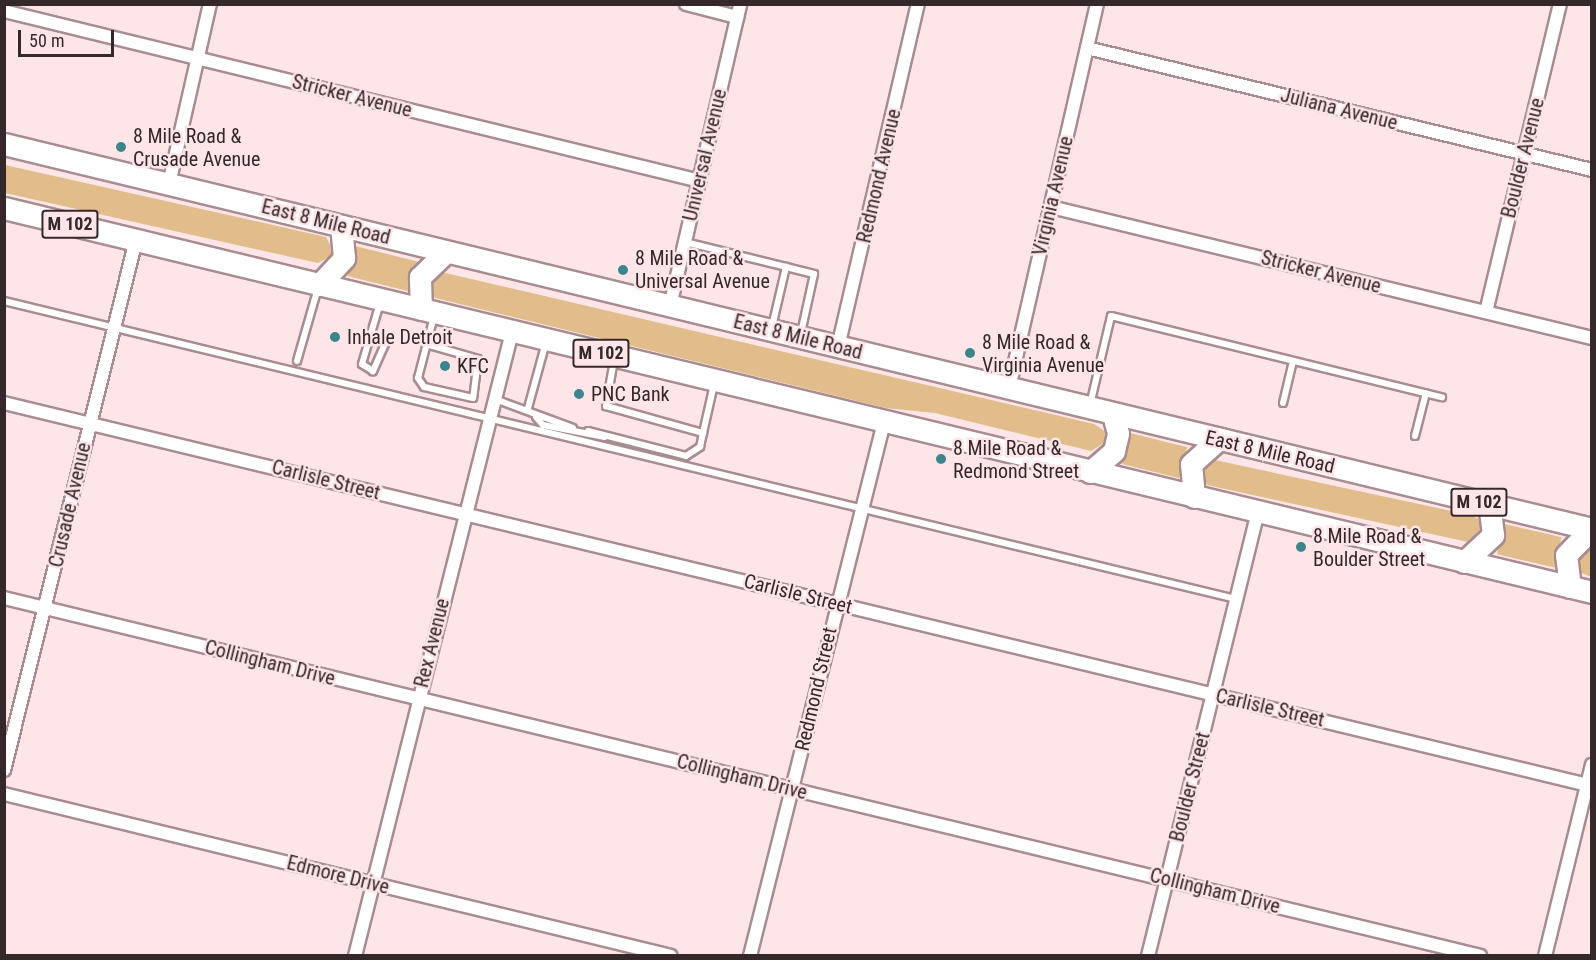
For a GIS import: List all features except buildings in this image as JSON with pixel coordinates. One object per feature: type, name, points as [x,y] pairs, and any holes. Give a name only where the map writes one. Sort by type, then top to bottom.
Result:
[{"type":"highway","name":"East 8 Mile Road","points":[[4,144],[1591,529]]},
{"type":"highway","name":"M 102","points":[[4,208],[1592,592]]},
{"type":"highway","points":[[319,285],[344,258],[341,226]]},
{"type":"highway","points":[[428,311],[420,278],[446,252]]},
{"type":"highway","points":[[1090,472],[1116,445],[1113,414]]},
{"type":"highway","points":[[1194,497],[1191,464],[1219,439]]},
{"type":"highway","points":[[1464,562],[1493,535],[1489,504]]},
{"type":"highway","points":[[1570,587],[1566,555],[1591,529]]},
{"type":"street","points":[[169,184],[210,4]]},
{"type":"street","points":[[686,4],[737,17]]},
{"type":"street","name":"Universal Avenue","points":[[670,306],[740,4]]},
{"type":"street","name":"Redmond Avenue","points":[[838,347],[918,4]]},
{"type":"street","name":"Virginia Avenue","points":[[1009,388],[1097,4]]},
{"type":"street","name":"Boulder Avenue","points":[[1486,312],[1560,4]]},
{"type":"street","name":"Stricker Avenue","points":[[4,11],[700,181]]},
{"type":"street","name":"Juliana Avenue","points":[[1087,48],[1592,170]]},
{"type":"street","name":"Stricker Avenue","points":[[1051,207],[1592,338]]},
{"type":"street","name":"Crusade Avenue","points":[[4,770],[136,240]]},
{"type":"street","name":"Rex Avenue","points":[[355,956],[512,332]]},
{"type":"street","name":"Carlisle Street","points":[[4,403],[1589,786]]},
{"type":"street","name":"Redmond Street","points":[[750,956],[884,422]]},
{"type":"street","name":"Boulder Street","points":[[1148,956],[1258,513]]},
{"type":"street","name":"Collingham Drive","points":[[4,598],[1480,956]]},
{"type":"street","points":[[1545,956],[1589,786],[1592,765]]},
{"type":"street","name":"Edmore Drive","points":[[4,794],[671,956]]},
{"type":"lane","points":[[685,242],[814,274],[800,338]]},
{"type":"lane","points":[[771,331],[786,267]]},
{"type":"lane","points":[[297,361],[319,285]]},
{"type":"lane","points":[[4,300],[1236,599]]},
{"type":"lane","points":[[372,337],[385,344],[373,371],[362,364],[372,337],[381,300]]},
{"type":"lane","points":[[426,344],[478,359],[473,398],[424,387],[418,378],[426,344],[428,311]]},
{"type":"lane","points":[[1089,408],[1111,316],[1442,397]]},
{"type":"lane","points":[[528,408],[546,340]]},
{"type":"lane","points":[[615,356],[606,406],[703,433]]},
{"type":"lane","points":[[1283,403],[1293,361]]},
{"type":"lane","points":[[588,431],[686,456],[700,447],[715,381]]},
{"type":"lane","points":[[1415,436],[1425,393]]},
{"type":"lane","points":[[494,399],[528,408],[543,425],[595,439],[610,436]]},
{"type":"lane","points":[[536,417],[573,428]]},
{"type":"shaded area","points":[[5,165],[326,237],[335,254],[318,263],[5,193]]},
{"type":"shaded area","points":[[355,246],[417,261],[410,292],[348,276]]},
{"type":"shaded area","points":[[441,272],[1094,424],[1106,432],[1107,441],[1091,451],[935,413],[886,408],[435,298],[427,282]]},
{"type":"shaded area","points":[[1130,433],[1187,447],[1180,478],[1122,464]]},
{"type":"shaded area","points":[[1210,459],[1470,515],[1479,519],[1483,532],[1468,542],[1207,485],[1199,468]]},
{"type":"shaded area","points":[[1504,524],[1561,537],[1555,567],[1497,554]]},
{"type":"shaded area","points":[[1584,550],[1591,550],[1591,577],[1577,571],[1576,556]]},
{"type":"place","name":"8 Mile Road & Crusade Avenue","points":[[121,147]]},
{"type":"place","name":"8 Mile Road & Universal Avenue","points":[[623,270]]},
{"type":"place","name":"Inhale Detroit","points":[[335,337]]},
{"type":"place","name":"8 Mile Road & Virginia Avenue","points":[[970,353]]},
{"type":"place","name":"KFC","points":[[445,366]]},
{"type":"place","name":"PNC Bank","points":[[579,394]]},
{"type":"place","name":"8 Mile Road & Redmond Street","points":[[941,459]]},
{"type":"place","name":"8 Mile Road & Boulder Street","points":[[1301,547]]}]
